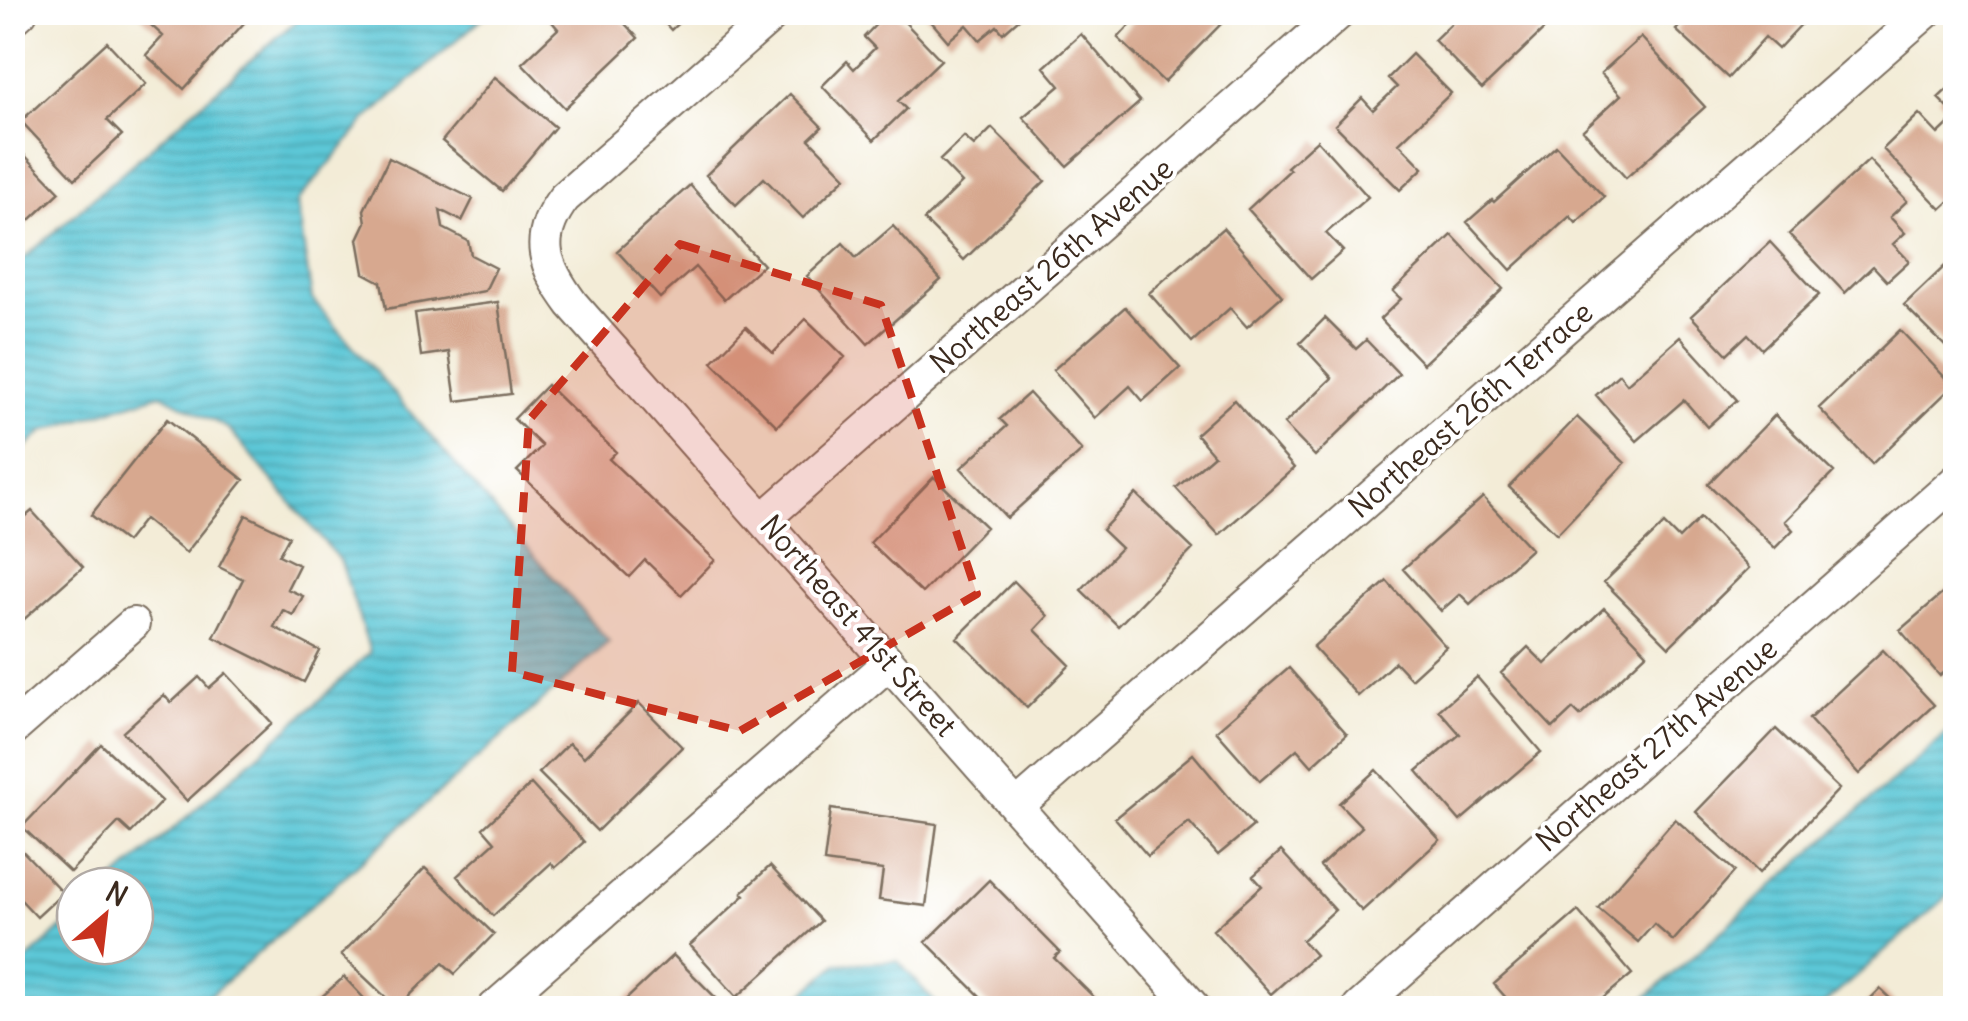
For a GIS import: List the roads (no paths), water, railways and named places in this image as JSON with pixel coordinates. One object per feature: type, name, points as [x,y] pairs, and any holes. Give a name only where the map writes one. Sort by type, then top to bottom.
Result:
[{"type":"street","points":[[12,20],[22,12]]},
{"type":"street","name":"Northeast 41st Street","points":[[776,12],[564,198],[545,234],[553,279],[1194,1008]]},
{"type":"street","name":"Northeast 26th Avenue","points":[[764,519],[1340,12]]},
{"type":"street","name":"Northeast 26th Terrace","points":[[1016,807],[1926,12]]},
{"type":"street","name":"Northeast 27th Avenue","points":[[1359,1008],[1956,481]]},
{"type":"street","points":[[12,730],[133,624]]},
{"type":"street","points":[[494,1008],[889,663]]},
{"type":"water","points":[[306,12],[488,13],[368,118],[297,202],[312,299],[609,642],[196,1008],[13,1008],[13,973],[55,934],[55,966],[155,966],[155,866],[131,866],[370,652],[341,562],[229,429],[161,394],[44,431],[13,459],[13,268]]},
{"type":"water","points":[[1955,726],[1955,890],[1820,1008],[1634,1008]]},
{"type":"water","points":[[898,961],[940,1008],[787,1008],[837,964]]}]
